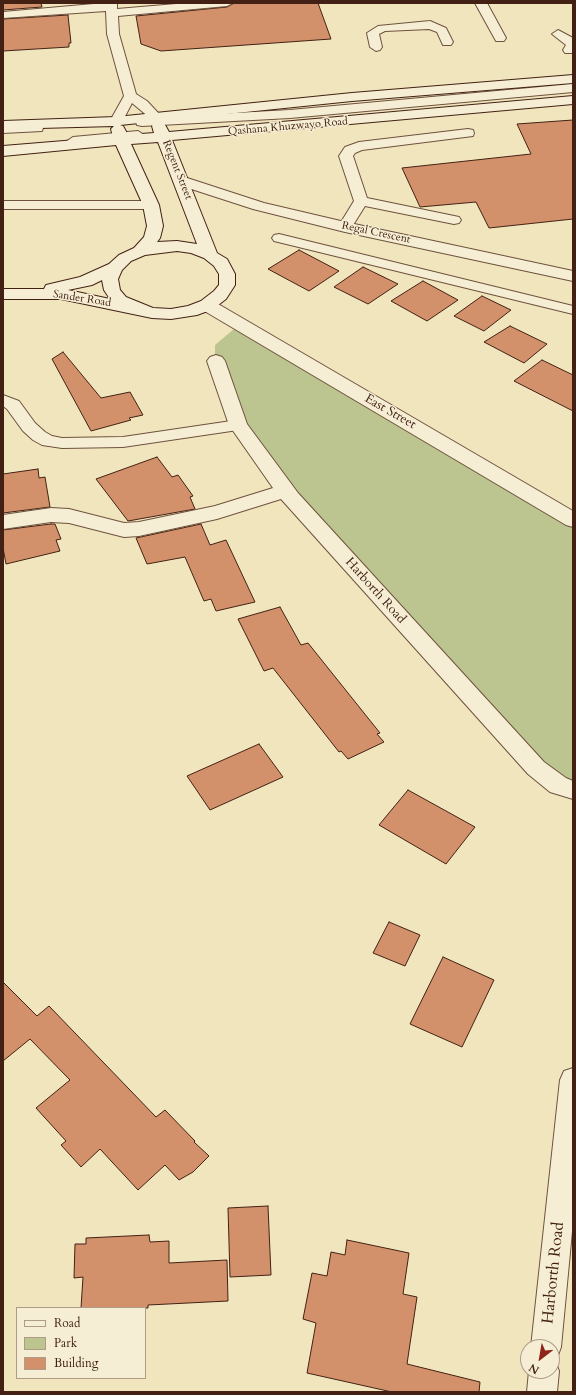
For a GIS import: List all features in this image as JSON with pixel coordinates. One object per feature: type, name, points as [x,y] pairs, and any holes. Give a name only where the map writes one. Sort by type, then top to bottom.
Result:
[{"type":"main road","name":"Qashana Khuzwayo Road","points":[[3,125],[119,131],[160,127],[352,97],[573,78]]},
{"type":"main road","name":"Qashana Khuzwayo Road","points":[[3,152],[119,131],[160,127],[573,100]]},
{"type":"main road","name":"Regent Street","points":[[160,127],[210,254]]},
{"type":"main road","points":[[119,131],[151,205],[155,226],[152,238],[140,251]]},
{"type":"main road","name":"Regal Crescent","points":[[181,181],[259,206],[573,276]]},
{"type":"main road","points":[[177,246],[194,248],[210,254],[221,263],[224,268],[227,274],[227,285],[220,296],[208,305],[191,311],[171,314],[152,313],[134,308],[120,301],[112,290],[110,279],[115,268],[125,258],[140,251],[158,247],[177,246]]},
{"type":"main road","name":"Sander Road","points":[[31,293],[86,280],[115,268]]},
{"type":"main road","name":"Sander Road","points":[[3,294],[61,294],[134,308]]},
{"type":"main road","name":"East Street","points":[[208,305],[573,520]]},
{"type":"main road","name":"Harborth Road","points":[[216,361],[224,388],[238,425],[286,491],[536,768],[558,785],[573,790]]},
{"type":"main road","points":[[3,522],[51,515],[69,516],[124,530],[139,529],[217,512],[286,491]]},
{"type":"main road","name":"Harborth Road","points":[[547,1339],[573,1080]]},
{"type":"main road","points":[[542,1392],[543,1379]]},
{"type":"lane","points":[[3,15],[63,7],[227,3]]},
{"type":"lane","points":[[481,3],[500,38]]},
{"type":"lane","points":[[112,7],[113,34],[130,96],[119,131]]},
{"type":"lane","points":[[376,47],[373,32],[382,28],[430,25],[442,30],[447,42]]},
{"type":"lane","points":[[558,34],[569,41],[572,45],[569,50]]},
{"type":"lane","points":[[160,127],[256,121],[290,114],[573,88]]},
{"type":"lane","name":"Regent Street","points":[[130,96],[143,104],[160,127]]},
{"type":"lane","points":[[3,129],[119,131]]},
{"type":"lane","points":[[3,146],[119,131]]},
{"type":"lane","points":[[361,201],[346,156],[350,150],[359,146],[468,133]]},
{"type":"lane","points":[[361,201],[454,220]]},
{"type":"lane","points":[[345,226],[361,201]]},
{"type":"lane","points":[[3,205],[151,205]]},
{"type":"lane","points":[[279,238],[573,310]]},
{"type":"lane","points":[[3,400],[13,406],[29,427],[39,436],[48,441],[62,443],[123,442],[238,425]]},
{"type":"green space","points":[[240,324],[573,519],[573,791],[556,785],[237,425],[215,361],[215,345]]},
{"type":"building","points":[[3,3],[41,3],[42,7],[3,10]]},
{"type":"building","points":[[234,3],[318,3],[331,39],[161,51],[141,44],[136,16],[227,7]]},
{"type":"building","points":[[68,15],[71,43],[69,43],[69,47],[3,51],[3,19]]},
{"type":"building","points":[[573,120],[573,219],[489,228],[476,202],[420,207],[402,168],[531,154],[517,124]]},
{"type":"building","points":[[299,250],[339,271],[309,291],[268,269]]},
{"type":"building","points":[[363,267],[398,284],[368,304],[334,287]]},
{"type":"building","points":[[423,281],[458,300],[427,321],[391,301]]},
{"type":"building","points":[[482,296],[511,310],[484,331],[454,316]]},
{"type":"building","points":[[510,326],[547,344],[524,363],[484,342]]},
{"type":"building","points":[[63,352],[101,398],[130,392],[143,415],[129,418],[131,420],[91,431],[52,359]]},
{"type":"building","points":[[542,360],[573,375],[573,411],[514,381]]},
{"type":"building","points":[[157,457],[172,477],[178,475],[193,496],[190,497],[195,509],[128,521],[96,479]]},
{"type":"building","points":[[38,469],[39,478],[45,477],[50,507],[3,513],[3,474]]},
{"type":"building","points":[[55,524],[61,539],[56,540],[60,551],[6,564],[3,548],[3,530]]},
{"type":"building","points":[[201,524],[210,545],[226,540],[255,602],[216,611],[211,599],[204,601],[185,557],[147,564],[136,538]]},
{"type":"building","points":[[280,607],[301,645],[308,643],[380,733],[377,734],[384,742],[348,759],[341,751],[339,752],[273,668],[264,671],[238,619]]},
{"type":"building","points":[[259,744],[283,777],[210,810],[187,776]]},
{"type":"building","points":[[408,790],[475,827],[446,864],[379,825]]},
{"type":"building","points":[[389,922],[420,935],[405,966],[373,953]]},
{"type":"building","points":[[443,957],[494,980],[462,1047],[410,1024]]},
{"type":"building","points":[[3,982],[37,1016],[49,1006],[156,1117],[165,1110],[209,1156],[193,1172],[179,1180],[165,1165],[138,1190],[100,1149],[81,1167],[61,1145],[66,1141],[36,1108],[70,1080],[30,1039],[3,1061]]},
{"type":"building","points":[[268,1206],[271,1275],[230,1277],[228,1208]]},
{"type":"building","points":[[149,1235],[150,1242],[169,1241],[169,1263],[227,1260],[228,1301],[148,1305],[148,1308],[81,1307],[83,1277],[74,1278],[75,1244],[86,1244],[86,1238]]},
{"type":"building","points":[[347,1240],[409,1253],[403,1294],[417,1297],[407,1364],[480,1382],[479,1392],[392,1392],[307,1373],[316,1323],[303,1319],[312,1273],[327,1276],[331,1252],[345,1255]]}]
